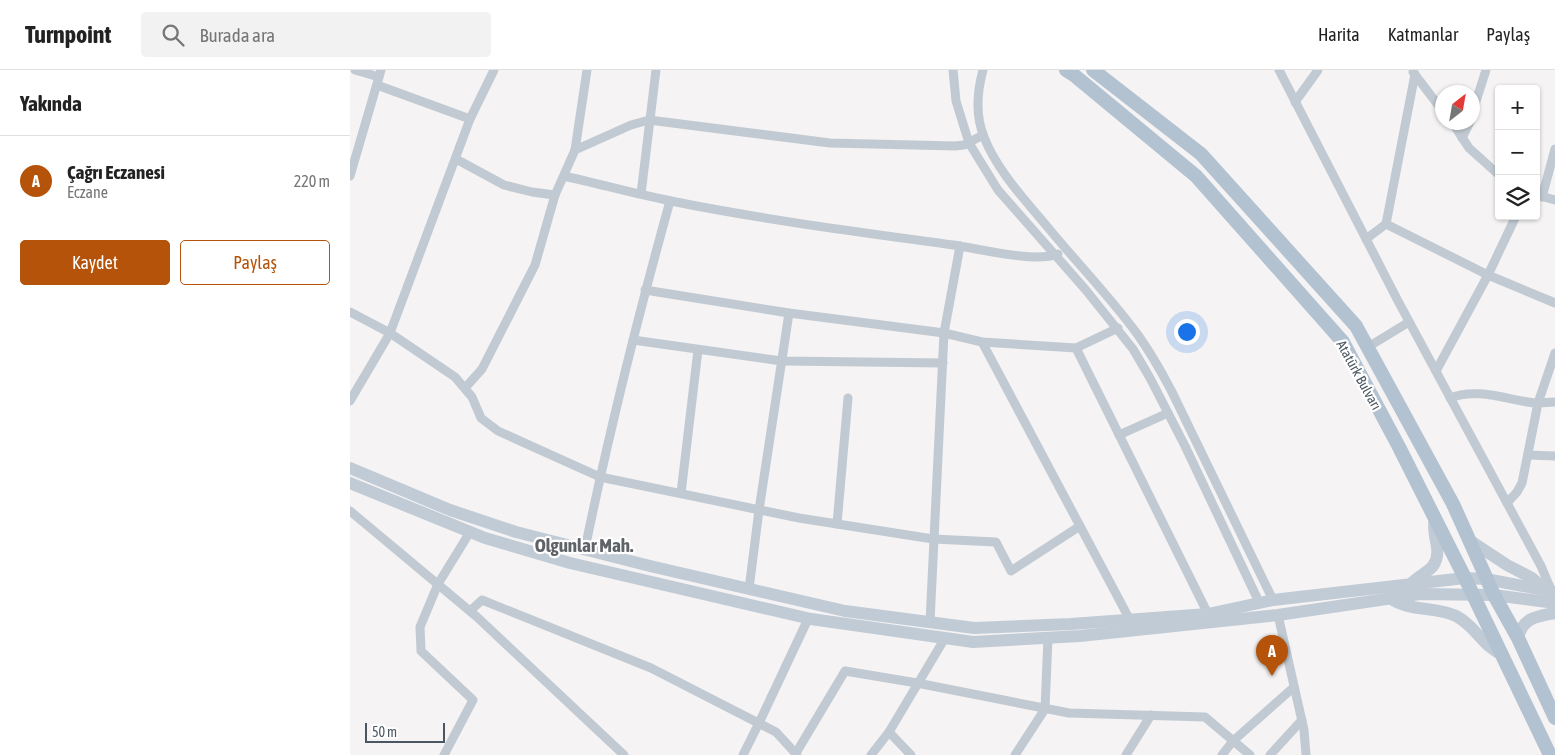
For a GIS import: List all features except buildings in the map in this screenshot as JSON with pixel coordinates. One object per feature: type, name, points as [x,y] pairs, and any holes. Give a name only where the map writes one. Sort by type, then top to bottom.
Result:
[{"type":"main road","name":"Atatürk Bulvarı","points":[[1066,70],[1196,176],[1343,342],[1435,518],[1550,755]]},
{"type":"main road","name":"Atatürk Bulvarı","points":[[1093,70],[1201,154],[1356,326],[1453,504],[1486,579],[1518,638],[1555,718]]},
{"type":"main road","points":[[350,468],[450,510],[516,532],[749,589],[845,610],[974,628],[1208,614],[1273,600],[1465,578],[1486,579],[1552,594]]},
{"type":"main road","points":[[350,483],[470,532],[570,563],[808,619],[973,642],[1080,636],[1278,615],[1420,594],[1552,594]]},
{"type":"main road","points":[[1411,584],[1428,571],[1435,562],[1438,549],[1433,528],[1435,518]]},
{"type":"main road","points":[[1469,540],[1507,565],[1532,578],[1552,594]]},
{"type":"main road","points":[[1390,598],[1407,606],[1446,612],[1459,617],[1471,626],[1490,649],[1503,655]]},
{"type":"main road","points":[[1518,638],[1522,626],[1531,618],[1555,613]]},
{"type":"street","points":[[355,70],[379,77],[470,119]]},
{"type":"street","points":[[350,400],[390,333],[470,119],[494,70]]},
{"type":"street","points":[[465,388],[482,370],[535,265],[555,195],[575,150],[587,70]]},
{"type":"street","points":[[641,194],[656,70]]},
{"type":"street","points":[[953,70],[956,101],[969,142],[998,190],[1118,328],[1133,349],[1168,413],[1259,602]]},
{"type":"street","points":[[983,70],[979,85],[979,118],[990,152],[1004,173],[1121,314],[1155,361],[1171,390],[1273,600]]},
{"type":"street","points":[[1279,70],[1409,322],[1541,566],[1552,594]]},
{"type":"street","points":[[1296,102],[1318,70]]},
{"type":"street","points":[[1480,89],[1486,70]]},
{"type":"street","points":[[1366,239],[1386,224],[1418,74]]},
{"type":"street","points":[[1418,74],[1435,100]]},
{"type":"street","points":[[350,176],[379,77]]},
{"type":"street","points":[[575,150],[630,125],[649,120],[830,143],[955,146],[983,135]]},
{"type":"street","points":[[1457,130],[1469,148],[1495,171]]},
{"type":"street","points":[[1462,138],[1466,130]]},
{"type":"street","points":[[1540,193],[1555,149]]},
{"type":"street","points":[[456,159],[504,185],[555,195]]},
{"type":"street","points":[[564,176],[670,201],[779,220],[1034,258],[1055,255],[1067,250]]},
{"type":"street","points":[[1540,196],[1555,200]]},
{"type":"street","points":[[585,549],[600,477],[645,290],[670,201]]},
{"type":"street","points":[[1436,371],[1488,275],[1514,220]]},
{"type":"street","points":[[1386,224],[1488,275],[1555,303]]},
{"type":"street","points":[[930,622],[944,333],[960,246]]},
{"type":"street","points":[[645,290],[789,313],[944,333],[982,342],[1076,348],[1118,328]]},
{"type":"street","points":[[350,312],[390,333],[455,378],[465,388],[481,418],[498,432],[600,477],[837,524],[933,539],[996,542],[1011,571],[1080,526]]},
{"type":"street","points":[[749,589],[789,313]]},
{"type":"street","points":[[1368,347],[1409,322]]},
{"type":"street","points":[[633,340],[782,361],[943,364]]},
{"type":"street","points":[[982,342],[1130,620]]},
{"type":"street","points":[[1076,348],[1208,614]]},
{"type":"street","points":[[681,493],[698,350]]},
{"type":"street","points":[[1507,503],[1522,483],[1538,403],[1555,353]]},
{"type":"street","points":[[1450,398],[1458,394],[1472,393],[1538,403],[1555,402]]},
{"type":"street","points":[[837,524],[848,398]]},
{"type":"street","points":[[1119,434],[1168,413]]},
{"type":"street","points":[[1528,455],[1555,456]]},
{"type":"street","points":[[350,511],[470,611],[624,755]]},
{"type":"street","points":[[444,755],[473,700],[421,651],[420,627],[438,584],[470,532]]},
{"type":"street","points":[[470,611],[482,600],[652,668],[776,732],[796,754],[845,671],[1069,713],[1206,717],[1250,755]]},
{"type":"street","points":[[1278,615],[1302,720],[1306,755]]},
{"type":"street","points":[[742,755],[808,619]]},
{"type":"street","points":[[871,755],[888,732],[945,638]]},
{"type":"street","points":[[1015,755],[1045,709],[1048,638]]},
{"type":"street","points":[[1222,755],[1234,741],[1294,687]]},
{"type":"street","points":[[1126,755],[1151,715]]},
{"type":"street","points":[[1270,755],[1302,720]]},
{"type":"street","points":[[888,732],[911,755]]},
{"type":"place","name":"Çağrı Eczanesi","points":[[1272,676]]},
{"type":"district","name":"Olgunlar Mah.","points":[[584,545]]}]
